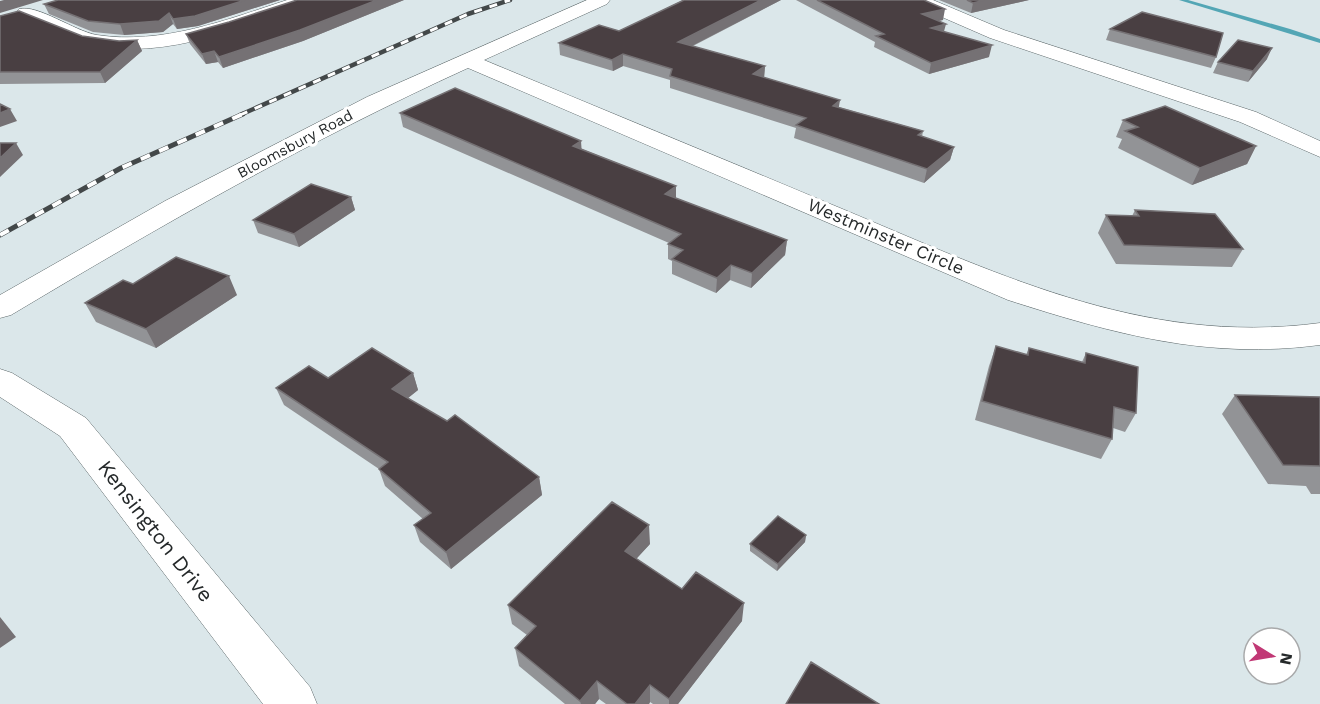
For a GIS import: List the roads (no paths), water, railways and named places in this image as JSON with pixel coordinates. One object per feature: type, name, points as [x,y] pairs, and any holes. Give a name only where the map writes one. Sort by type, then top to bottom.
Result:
[{"type":"street","points":[[47,7],[17,16],[96,40],[127,44],[170,39],[211,30],[304,0]]},
{"type":"street","name":"Bloomsbury Road","points":[[0,308],[174,207],[375,102],[601,0]]},
{"type":"street","points":[[918,0],[997,34],[1248,117],[1320,150]]},
{"type":"street","name":"Westminster Circle","points":[[469,61],[1019,293],[1087,315],[1237,341],[1301,338],[1320,334]]},
{"type":"street","name":"Kensington Drive","points":[[0,381],[73,427],[293,704]]},
{"type":"waterway","points":[[1182,0],[1320,41]]},
{"type":"railway","points":[[240,115],[468,14],[510,0]]},
{"type":"railway","points":[[0,235],[121,168],[243,114]]}]
